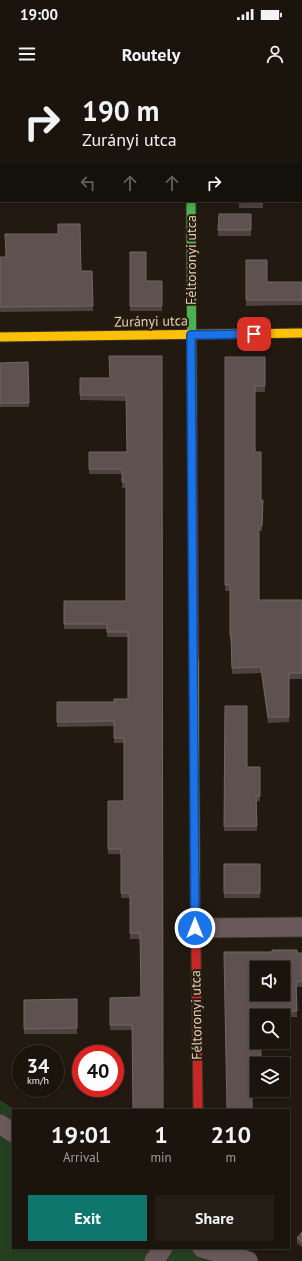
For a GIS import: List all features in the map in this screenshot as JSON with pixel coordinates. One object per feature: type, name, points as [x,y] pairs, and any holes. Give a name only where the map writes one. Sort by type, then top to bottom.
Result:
[{"type":"street","name":"Féltoronyi utca","points":[[191,202],[195,928],[198,1109]]},
{"type":"street","name":"Zurányi utca","points":[[0,338],[302,333]]},
{"type":"street","points":[[195,928],[302,927]]},
{"type":"street","points":[[0,1124],[12,1132]]},
{"type":"street","points":[[154,1261],[162,1249]]},
{"type":"street","points":[[206,1249],[248,1261]]},
{"type":"green space","points":[[0,1100],[14,1109],[12,1109],[12,1249],[202,1249],[217,1261],[0,1261]]},
{"type":"building","points":[[239,202],[263,202],[263,203]]},
{"type":"building","points":[[219,214],[251,214],[251,230],[218,230]]},
{"type":"building","points":[[58,224],[80,224],[81,271],[92,271],[93,306],[0,307],[0,257],[6,257],[5,234],[58,234]]},
{"type":"building","points":[[130,252],[146,252],[146,281],[162,281],[162,306],[130,306]]},
{"type":"building","points":[[246,260],[267,260],[267,282],[302,282],[302,300],[246,300]]},
{"type":"building","points":[[109,356],[162,356],[163,1109],[133,1109],[132,1025],[110,1025],[110,998],[141,997],[140,933],[130,933],[130,893],[121,893],[121,849],[108,849],[108,801],[124,801],[124,738],[114,738],[114,721],[57,722],[57,702],[114,702],[114,699],[128,699],[128,632],[107,632],[107,624],[64,624],[64,601],[126,601],[126,482],[122,482],[122,469],[89,469],[89,452],[127,452],[126,395],[80,395],[80,378],[110,378]]},
{"type":"building","points":[[225,357],[265,357],[265,386],[255,386],[255,452],[261,452],[261,500],[263,500],[262,526],[259,526],[259,600],[302,600],[302,673],[289,673],[289,717],[268,717],[261,667],[232,668],[230,635],[230,585],[225,585]]},
{"type":"building","points":[[28,362],[29,403],[0,403],[0,363]]},
{"type":"building","points":[[225,706],[247,706],[247,767],[260,767],[260,796],[256,796],[257,826],[224,826]]},
{"type":"building","points":[[224,864],[260,864],[260,893],[224,893]]},
{"type":"building","points":[[272,950],[297,950],[297,953],[302,953],[302,981],[296,982],[297,1011],[290,1011],[290,1009],[250,1009],[250,1049],[261,1049],[261,1057],[250,1057],[250,1097],[252,1097],[252,1109],[227,1109],[224,952],[272,952]]},
{"type":"building","points":[[77,999],[77,1028],[24,1029],[24,1000]]},
{"type":"building","points":[[302,1232],[302,1242],[297,1238]]},
{"type":"traffic: fast","points":[[191,202],[192,415]]},
{"type":"traffic: slow","points":[[0,337],[302,333]]},
{"type":"traffic: slow","points":[[194,660],[195,875]]},
{"type":"traffic: jam","points":[[192,415],[194,660]]},
{"type":"traffic: jam","points":[[195,875],[198,1109]]},
{"type":"route","points":[[195,928],[191,335],[254,334]]}]
